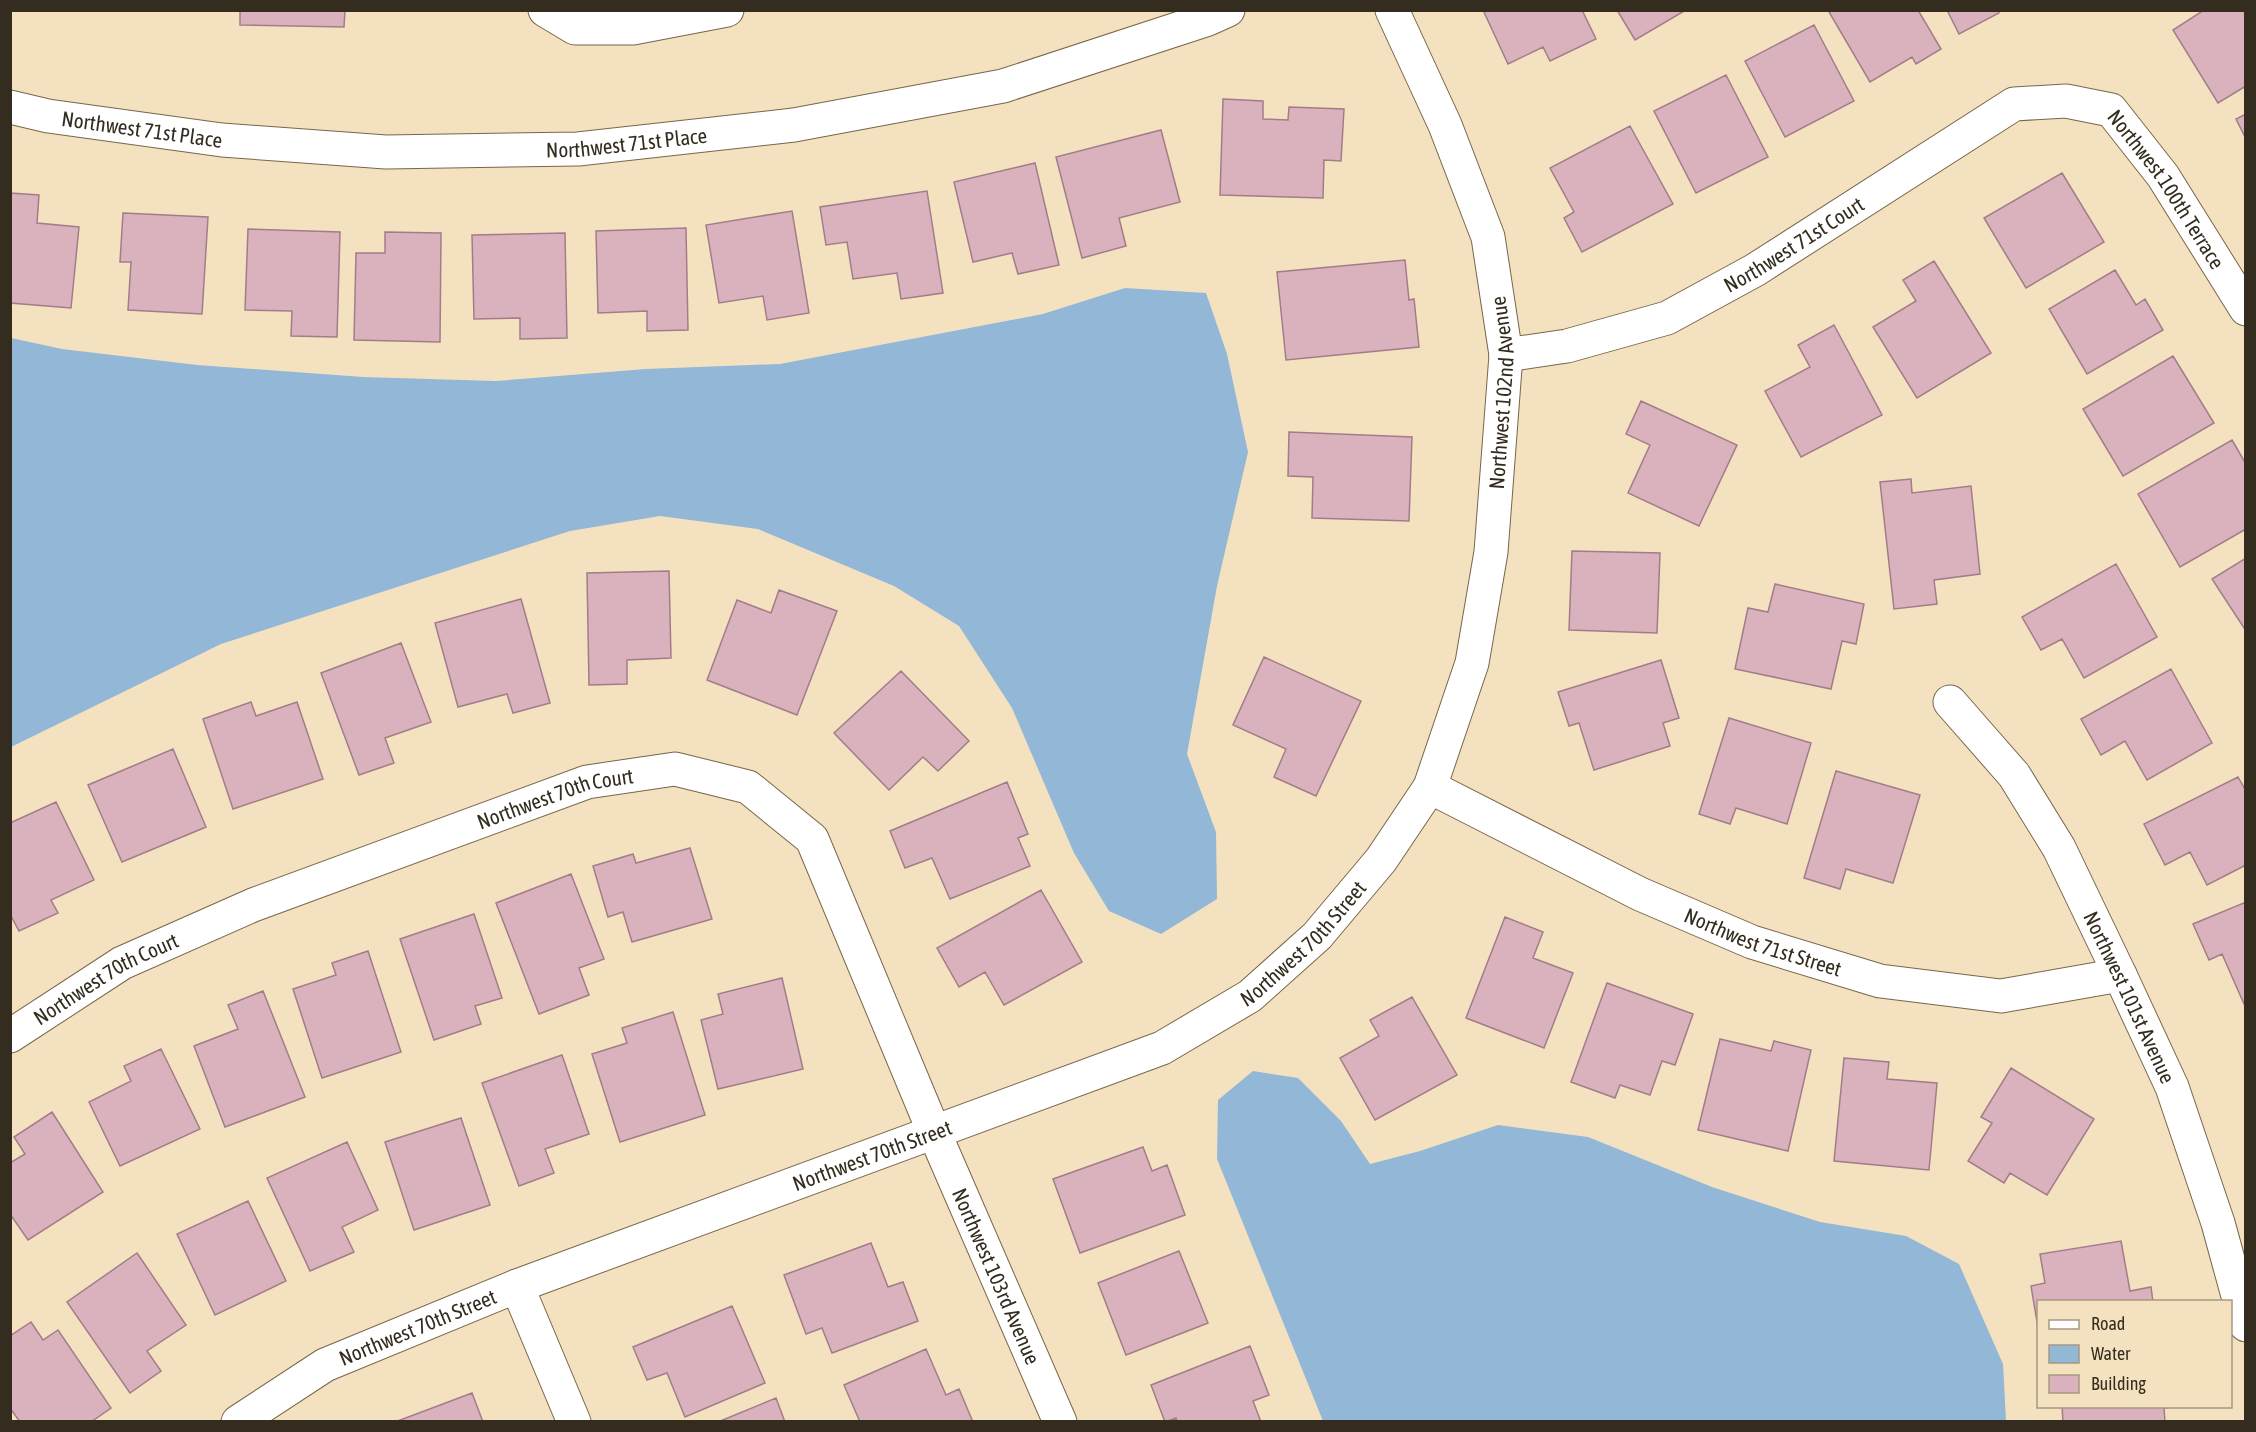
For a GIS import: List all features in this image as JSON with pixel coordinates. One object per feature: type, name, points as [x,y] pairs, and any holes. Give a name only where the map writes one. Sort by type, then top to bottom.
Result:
[{"type":"street","points":[[545,10],[575,28],[633,28],[727,10]]},
{"type":"street","name":"Northwest 71st Place","points":[[10,107],[48,116],[222,140],[386,152],[578,149],[794,125],[1003,86],[1228,10]]},
{"type":"street","name":"Northwest 102nd Avenue","points":[[1392,10],[1445,125],[1488,237],[1506,355],[1491,552],[1472,663],[1430,787]]},
{"type":"street","name":"Northwest 71st Court","points":[[1506,355],[1566,346],[1667,318],[1755,270],[2014,104],[2066,101]]},
{"type":"street","name":"Northwest 100th Terrace","points":[[2066,101],[2111,110],[2163,176],[2246,309]]},
{"type":"street","name":"Northwest 101st Avenue","points":[[1950,702],[2014,775],[2059,848],[2120,975],[2172,1087],[2217,1223],[2246,1325]]},
{"type":"street","name":"Northwest 70th Court","points":[[10,1036],[122,963],[253,906],[587,782],[675,769],[748,787],[812,839],[934,1132]]},
{"type":"street","name":"Northwest 71st Street","points":[[1430,787],[1640,894],[1752,942],[1880,981],[2001,996],[2120,975]]},
{"type":"street","name":"Northwest 70th Street","points":[[238,1422],[325,1365],[517,1286],[1162,1048],[1250,996],[1317,936],[1381,860],[1430,787]]},
{"type":"street","name":"Northwest 103rd Avenue","points":[[934,1132],[1059,1422]]},
{"type":"street","points":[[517,1286],[574,1422]]},
{"type":"water","points":[[1125,288],[1206,293],[1227,354],[1248,452],[1217,586],[1187,754],[1216,832],[1217,899],[1161,934],[1109,911],[1074,853],[1012,708],[959,626],[894,586],[758,529],[660,516],[570,531],[221,644],[11,747],[11,338],[62,349],[197,365],[363,377],[496,381],[646,369],[780,364],[1043,314]]},
{"type":"water","points":[[1253,1071],[1298,1078],[1341,1121],[1370,1164],[1420,1151],[1498,1125],[1588,1137],[1712,1187],[1820,1222],[1906,1236],[1959,1264],[2003,1364],[2006,1421],[1323,1421],[1217,1159],[1218,1100]]},
{"type":"building","points":[[240,10],[345,10],[344,27],[240,25]]},
{"type":"building","points":[[1483,10],[1582,10],[1596,39],[1550,61],[1543,47],[1508,64]]},
{"type":"building","points":[[1617,10],[1686,10],[1635,40]]},
{"type":"building","points":[[1830,10],[1918,10],[1941,49],[1916,64],[1912,57],[1870,82],[1829,12]]},
{"type":"building","points":[[1947,10],[1998,10],[1999,13],[1959,34]]},
{"type":"building","points":[[2204,10],[2246,10],[2246,86],[2218,103],[2173,30]]},
{"type":"building","points":[[1814,25],[1854,101],[1785,137],[1745,61]]},
{"type":"building","points":[[1726,75],[1768,157],[1696,193],[1654,111]]},
{"type":"building","points":[[1223,99],[1263,101],[1263,119],[1288,120],[1289,107],[1344,109],[1341,161],[1324,160],[1323,198],[1220,195]]},
{"type":"building","points":[[2246,114],[2246,139],[2236,119]]},
{"type":"building","points":[[1630,126],[1673,204],[1582,252],[1564,218],[1574,212],[1550,168]]},
{"type":"building","points":[[1161,130],[1180,202],[1119,218],[1126,246],[1082,258],[1056,157]]},
{"type":"building","points":[[1035,163],[1059,265],[1018,274],[1012,253],[973,262],[954,182]]},
{"type":"building","points":[[2062,173],[2104,242],[2026,288],[1984,218]]},
{"type":"building","points":[[927,191],[943,293],[901,299],[897,273],[853,279],[847,242],[826,245],[820,207]]},
{"type":"building","points":[[10,193],[39,195],[37,223],[79,227],[71,308],[10,303]]},
{"type":"building","points":[[792,211],[809,313],[767,320],[763,296],[719,303],[706,225]]},
{"type":"building","points":[[123,213],[208,217],[202,314],[128,310],[131,262],[120,262]]},
{"type":"building","points":[[686,228],[688,330],[647,331],[647,311],[598,313],[596,231]]},
{"type":"building","points":[[248,229],[340,232],[337,337],[291,336],[292,311],[245,310]]},
{"type":"building","points":[[385,232],[441,233],[440,342],[354,340],[356,253],[385,253]]},
{"type":"building","points":[[565,233],[567,338],[520,339],[520,318],[474,319],[472,235]]},
{"type":"building","points":[[1405,260],[1409,300],[1414,299],[1419,347],[1286,360],[1277,272]]},
{"type":"building","points":[[1934,261],[1991,353],[1917,398],[1873,327],[1916,301],[1903,280]]},
{"type":"building","points":[[2115,270],[2136,305],[2145,299],[2163,330],[2087,374],[2049,309]]},
{"type":"building","points":[[1834,325],[1882,415],[1801,457],[1765,391],[1810,367],[1798,345]]},
{"type":"building","points":[[2173,356],[2214,423],[2123,476],[2083,409]]},
{"type":"building","points":[[1641,401],[1737,445],[1699,526],[1628,493],[1650,445],[1626,434]]},
{"type":"building","points":[[1289,432],[1412,437],[1409,521],[1312,518],[1313,477],[1288,476]]},
{"type":"building","points":[[2232,440],[2246,464],[2246,529],[2180,567],[2138,494]]},
{"type":"building","points":[[1911,479],[1912,493],[1971,486],[1980,574],[1934,580],[1937,604],[1894,609],[1880,482]]},
{"type":"building","points":[[1572,551],[1660,553],[1657,633],[1569,630]]},
{"type":"building","points":[[2246,558],[2246,631],[2212,579]]},
{"type":"building","points":[[2116,564],[2157,637],[2084,678],[2062,639],[2041,650],[2022,617]]},
{"type":"building","points":[[669,571],[671,658],[627,660],[627,684],[589,685],[587,573]]},
{"type":"building","points":[[1775,584],[1864,604],[1856,644],[1842,641],[1831,689],[1735,669],[1748,608],[1768,612]]},
{"type":"building","points":[[779,590],[837,611],[797,715],[707,680],[737,600],[771,613]]},
{"type":"building","points":[[521,599],[550,703],[513,713],[507,694],[458,707],[435,623]]},
{"type":"building","points":[[401,643],[431,722],[385,738],[394,763],[359,775],[321,673]]},
{"type":"building","points":[[1264,657],[1361,701],[1316,796],[1274,777],[1286,749],[1233,725]]},
{"type":"building","points":[[1661,660],[1679,718],[1663,723],[1670,746],[1594,770],[1579,723],[1569,726],[1558,692]]},
{"type":"building","points":[[2171,669],[2212,743],[2147,780],[2125,741],[2101,755],[2081,719]]},
{"type":"building","points":[[901,671],[969,741],[938,771],[923,757],[889,790],[834,733]]},
{"type":"building","points":[[251,702],[256,716],[297,702],[323,779],[233,809],[203,719]]},
{"type":"building","points":[[1729,718],[1811,743],[1787,824],[1736,808],[1730,824],[1699,814]]},
{"type":"building","points":[[173,749],[206,827],[122,862],[88,785]]},
{"type":"building","points":[[1836,771],[1920,795],[1893,883],[1846,869],[1840,889],[1804,878]]},
{"type":"building","points":[[2238,777],[2246,791],[2246,865],[2207,885],[2190,852],[2165,865],[2144,824]]},
{"type":"building","points":[[1007,782],[1028,834],[1018,838],[1030,866],[950,899],[932,858],[905,868],[890,831]]},
{"type":"building","points":[[56,802],[94,880],[51,900],[58,913],[19,931],[10,914],[10,823]]},
{"type":"building","points":[[690,848],[712,919],[632,942],[623,912],[608,917],[593,866],[633,854],[636,863]]},
{"type":"building","points":[[571,874],[604,959],[579,968],[589,995],[539,1014],[496,903]]},
{"type":"building","points":[[1041,890],[1082,962],[1004,1005],[985,972],[959,987],[937,948]]},
{"type":"building","points":[[2246,902],[2246,1003],[2244,1004],[2222,954],[2209,960],[2193,924]]},
{"type":"building","points":[[474,914],[502,998],[475,1006],[481,1024],[434,1040],[400,939]]},
{"type":"building","points":[[1505,917],[1543,932],[1533,958],[1573,973],[1544,1048],[1466,1018]]},
{"type":"building","points":[[368,951],[401,1052],[322,1078],[293,989],[336,975],[332,963]]},
{"type":"building","points":[[782,978],[803,1069],[718,1089],[701,1020],[723,1014],[718,994]]},
{"type":"building","points":[[1607,983],[1693,1014],[1675,1065],[1662,1061],[1650,1095],[1620,1085],[1615,1098],[1571,1082]]},
{"type":"building","points":[[263,991],[305,1097],[225,1127],[194,1046],[238,1029],[228,1005]]},
{"type":"building","points":[[1412,997],[1457,1075],[1375,1120],[1340,1058],[1379,1036],[1370,1020]]},
{"type":"building","points":[[673,1012],[705,1115],[620,1142],[592,1054],[627,1043],[622,1028]]},
{"type":"building","points":[[1720,1039],[1771,1051],[1774,1041],[1811,1050],[1788,1151],[1698,1130]]},
{"type":"building","points":[[161,1049],[200,1129],[120,1166],[89,1102],[131,1081],[124,1066]]},
{"type":"building","points":[[562,1055],[589,1134],[545,1149],[554,1173],[519,1186],[482,1083]]},
{"type":"building","points":[[1844,1058],[1889,1062],[1887,1079],[1937,1083],[1929,1170],[1834,1161]]},
{"type":"building","points":[[2011,1068],[2094,1119],[2047,1195],[2010,1173],[2004,1183],[1968,1161],[1992,1123],[1981,1117]]},
{"type":"building","points":[[52,1112],[103,1192],[28,1240],[10,1214],[10,1163],[25,1154],[14,1137]]},
{"type":"building","points":[[461,1118],[490,1205],[414,1230],[385,1142]]},
{"type":"building","points":[[347,1142],[378,1210],[342,1227],[354,1252],[310,1271],[267,1178]]},
{"type":"building","points":[[1143,1147],[1152,1171],[1167,1165],[1185,1215],[1080,1253],[1053,1179]]},
{"type":"building","points":[[248,1201],[286,1281],[215,1315],[177,1234]]},
{"type":"building","points":[[2121,1241],[2130,1291],[2151,1287],[2153,1300],[2037,1300],[2037,1322],[2031,1286],[2045,1283],[2040,1254]]},
{"type":"building","points":[[871,1243],[888,1287],[903,1282],[918,1321],[832,1353],[822,1328],[806,1334],[784,1275]]},
{"type":"building","points":[[1179,1251],[1208,1323],[1126,1355],[1098,1283]]},
{"type":"building","points":[[137,1253],[186,1325],[147,1351],[161,1371],[130,1393],[67,1302]]},
{"type":"building","points":[[732,1306],[765,1383],[685,1417],[667,1373],[647,1380],[633,1347]]},
{"type":"building","points":[[31,1322],[43,1340],[58,1330],[111,1408],[91,1422],[20,1422],[10,1408],[10,1336]]},
{"type":"building","points":[[1250,1346],[1269,1395],[1253,1401],[1261,1422],[1177,1422],[1176,1418],[1165,1422],[1151,1385]]},
{"type":"building","points":[[926,1349],[946,1395],[959,1389],[973,1422],[860,1422],[844,1385]]},
{"type":"building","points":[[472,1393],[483,1422],[395,1422]]},
{"type":"building","points":[[776,1398],[785,1422],[718,1422]]},
{"type":"building","points":[[2062,1408],[2164,1408],[2165,1422],[2063,1422]]}]
